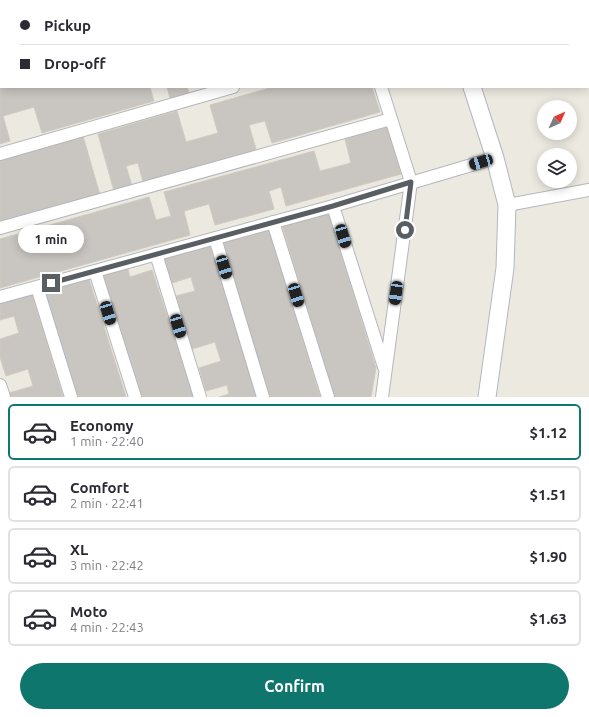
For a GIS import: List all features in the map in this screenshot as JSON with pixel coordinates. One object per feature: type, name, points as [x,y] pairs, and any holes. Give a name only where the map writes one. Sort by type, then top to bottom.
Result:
[{"type":"street","points":[[0,154],[230,88]]},
{"type":"street","points":[[382,88],[411,182],[382,397]]},
{"type":"street","points":[[472,88],[495,158],[507,205],[505,268],[487,397]]},
{"type":"street","points":[[0,228],[391,119]]},
{"type":"street","points":[[0,297],[333,206],[495,158]]},
{"type":"street","points":[[507,205],[589,190]]},
{"type":"street","points":[[333,206],[385,371]]},
{"type":"street","points":[[273,222],[328,397]]},
{"type":"street","points":[[215,238],[263,397]]},
{"type":"street","points":[[156,254],[200,397]]},
{"type":"street","points":[[95,271],[135,397]]},
{"type":"street","points":[[37,287],[71,397]]},
{"type":"street","points":[[0,386],[4,397]]},
{"type":"building","points":[[0,88],[150,88],[154,101],[42,133],[34,107],[3,116],[10,141],[0,144]]},
{"type":"building","points":[[167,88],[187,88],[189,93],[170,98]]},
{"type":"building","points":[[270,88],[372,88],[380,112],[272,143],[265,121],[249,125],[256,149],[143,182],[138,163],[126,166],[132,186],[114,191],[98,134],[177,111],[186,142],[218,133],[210,105]]},
{"type":"building","points":[[388,127],[401,174],[286,206],[281,187],[269,191],[274,209],[215,225],[209,204],[184,211],[190,235],[0,288],[0,239],[149,197],[156,220],[171,216],[164,192],[314,151],[320,171],[351,163],[345,139]]},
{"type":"building","points":[[83,136],[100,195],[0,224],[0,160]]},
{"type":"building","points":[[328,211],[376,368],[371,397],[334,397],[282,225]]},
{"type":"building","points":[[269,228],[320,397],[267,397],[220,243]]},
{"type":"building","points":[[211,244],[257,397],[219,397],[229,394],[227,385],[206,391],[199,368],[221,361],[215,342],[192,349],[176,296],[195,291],[191,277],[172,283],[164,258]]},
{"type":"building","points":[[127,266],[130,277],[152,270],[194,397],[141,397],[101,274]]},
{"type":"building","points":[[89,279],[126,397],[76,397],[43,293]]},
{"type":"building","points":[[32,294],[63,397],[11,397],[9,393],[33,386],[28,369],[6,376],[0,357],[0,339],[19,333],[14,316],[0,320],[0,303]]},
{"type":"route","points":[[51,283],[333,206],[411,182],[405,230]]}]
